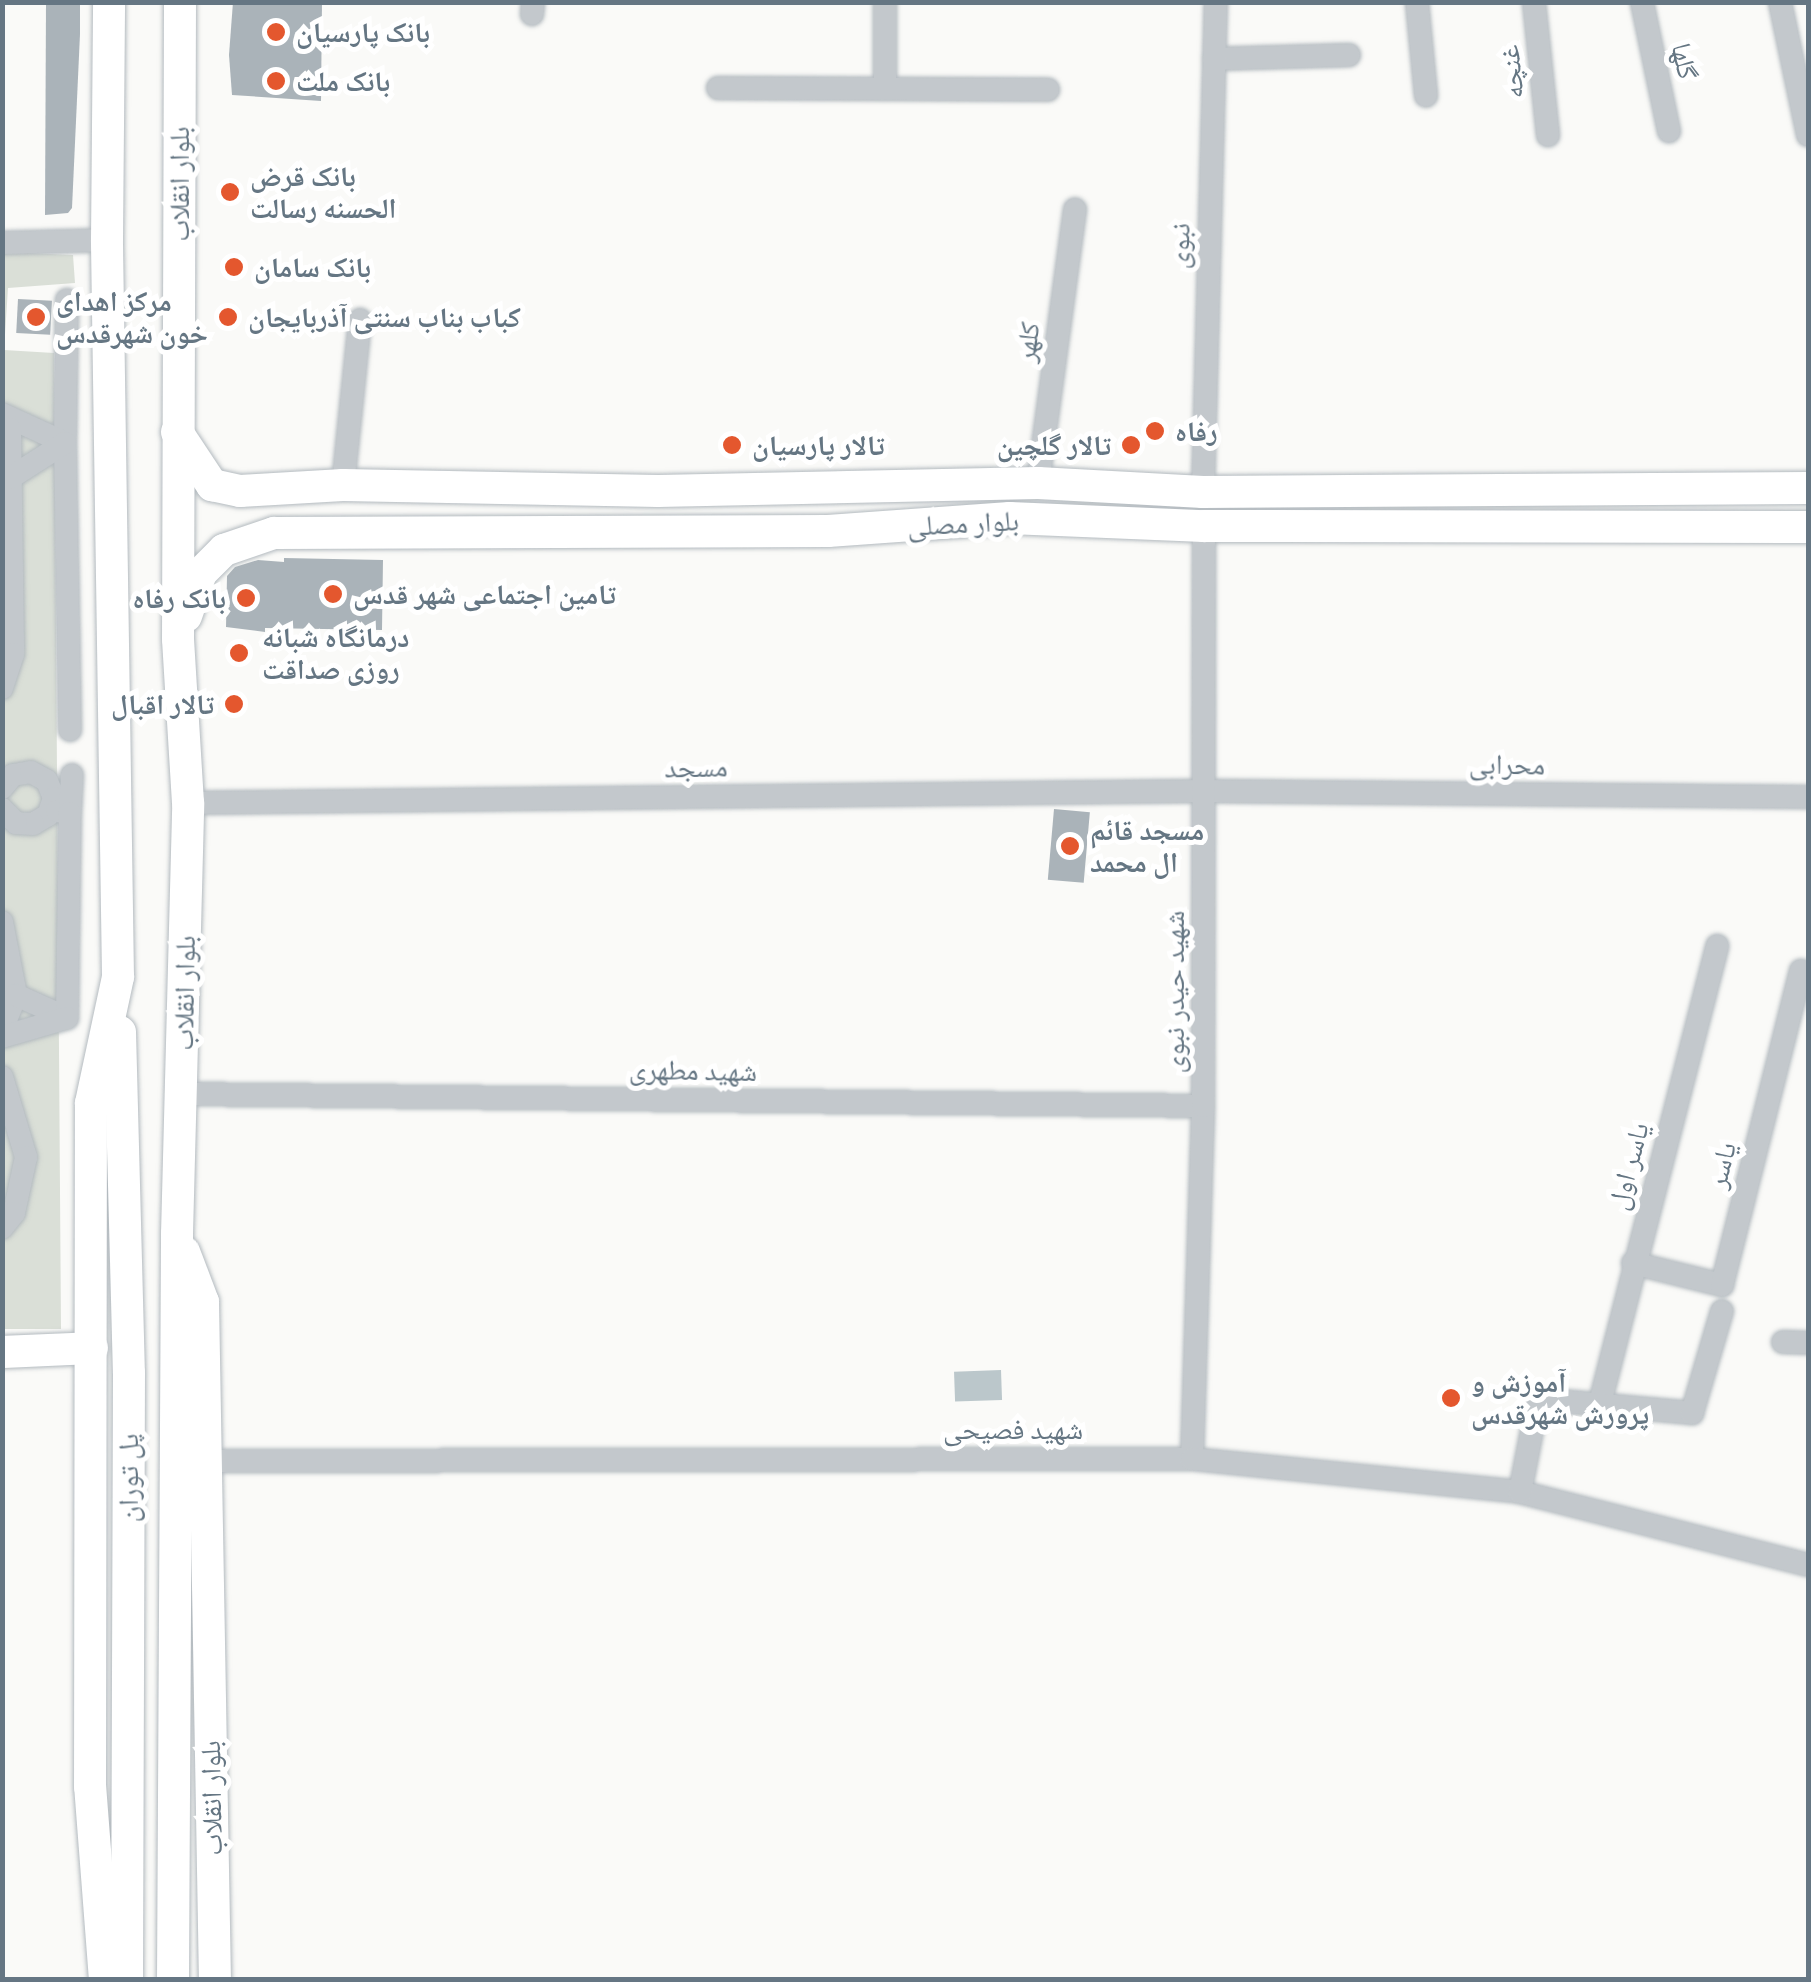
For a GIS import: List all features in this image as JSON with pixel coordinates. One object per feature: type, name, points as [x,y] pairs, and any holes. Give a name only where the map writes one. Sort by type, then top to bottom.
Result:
[{"type":"main road","points":[[104,1980],[90,1787],[91,1103],[118,977],[107,240],[109,2]]},
{"type":"main road","name":"بلوار انقلاب","points":[[180,2],[178,639],[188,802],[177,1234],[204,1302],[215,1980]]},
{"type":"main road","name":"بلوار مصلی","points":[[177,432],[212,485],[240,491],[343,485],[658,491],[1038,483],[1202,492],[1808,488]]},
{"type":"main road","points":[[1202,492],[1204,526]]},
{"type":"main road","name":"بلوار مصلی","points":[[178,639],[201,574],[224,550],[274,533],[828,531],[1010,518],[1204,526],[1808,527]]},
{"type":"main road","name":"پل توران","points":[[118,977],[129,1373],[127,1980]]},
{"type":"main road","name":"پل توران","points":[[173,1980],[177,1234]]},
{"type":"main road","points":[[2,1352],[92,1348]]},
{"type":"street","points":[[885,89],[886,2]]},
{"type":"street","name":"نبوی","points":[[1202,492],[1216,2]]},
{"type":"street","points":[[1417,2],[1426,96]]},
{"type":"street","name":"غنچه","points":[[1534,2],[1548,134]]},
{"type":"street","name":"گلها","points":[[1642,2],[1669,131]]},
{"type":"street","points":[[1780,2],[1808,136]]},
{"type":"street","points":[[1214,59],[1349,55]]},
{"type":"street","points":[[718,88],[1048,90]]},
{"type":"street","name":"کلهر","points":[[1038,483],[1075,209]]},
{"type":"street","points":[[2,243],[107,240]]},
{"type":"street","points":[[67,300],[64,442],[70,730]]},
{"type":"street","points":[[343,485],[360,320]]},
{"type":"street","points":[[2,415],[64,442]]},
{"type":"street","points":[[2,415],[10,429],[13,654],[2,688]]},
{"type":"street","points":[[10,478],[64,442]]},
{"type":"street","name":"شهید حیدر نبوی","points":[[1192,1459],[1204,1106],[1204,526]]},
{"type":"street","points":[[2,788],[22,772],[40,775],[52,789],[60,812],[67,1018]]},
{"type":"street","points":[[2,809],[9,819],[24,825],[42,821],[60,812],[72,775]]},
{"type":"street","name":"محرابی","points":[[1205,791],[1808,796]]},
{"type":"street","name":"مسجد","points":[[188,802],[1205,791]]},
{"type":"street","points":[[2,922],[16,995],[2,1033]]},
{"type":"street","name":"یاسر اول","points":[[1600,1403],[1633,1263],[1718,946]]},
{"type":"street","name":"یاسر","points":[[1633,1263],[1722,1285],[1801,971]]},
{"type":"street","points":[[16,995],[67,1018]]},
{"type":"street","points":[[2,1033],[67,1018]]},
{"type":"street","points":[[2,1076],[26,1156],[14,1213],[2,1228]]},
{"type":"street","name":"شهید مطهری","points":[[182,1094],[1204,1106]]},
{"type":"street","points":[[1520,1492],[1533,1406],[1538,1398],[1692,1413],[1722,1311]]},
{"type":"street","points":[[1783,1342],[1808,1343]]},
{"type":"street","name":"شهید فصیحی","points":[[207,1460],[1192,1459],[1520,1492],[1808,1565]]},
{"type":"shaded area","points":[[2,254],[73,255],[75,283],[8,288],[4,350],[54,353],[61,1329],[3,1329]]},
{"type":"shaded area","points":[[1001,1370],[1002,1400],[955,1402],[954,1372]]},
{"type":"building","points":[[46,2],[80,2],[80,34],[72,208],[68,213],[45,215]]},
{"type":"building","points":[[233,2],[322,2],[321,101],[232,95],[229,55]]},
{"type":"building","name":"مرکز اهدای خون شهرقدس","points":[[18,299],[52,301],[50,335],[16,333]]},
{"type":"building","name":"تامین اجتماعی شهر قدس","points":[[284,558],[383,560],[382,630],[265,628],[265,632],[226,627],[227,576],[235,567],[258,560],[284,562]]},
{"type":"building","name":"مسجد قائم ال محمد","points":[[1054,809],[1090,812],[1084,883],[1048,880]]},
{"type":"place","name":"بانک پارسیان","points":[[276,32]]},
{"type":"place","name":"بانک ملت","points":[[276,81]]},
{"type":"place","name":"بانک قرض الحسنه رسالت","points":[[230,192]]},
{"type":"place","name":"بانک سامان","points":[[234,267]]},
{"type":"place","name":"مرکز اهدای خون شهرقدس","points":[[36,317]]},
{"type":"place","name":"کباب بناب سنتی آذربایجان","points":[[228,317]]},
{"type":"place","name":"رفاه","points":[[1155,431]]},
{"type":"place","name":"تالار پارسیان","points":[[732,445]]},
{"type":"place","name":"تالار گلچین","points":[[1131,445]]},
{"type":"place","name":"تامین اجتماعی شهر قدس","points":[[333,594]]},
{"type":"place","name":"بانک رفاه","points":[[246,598]]},
{"type":"place","name":"درمانگاه شبانه روزی صداقت","points":[[239,653]]},
{"type":"place","name":"تالار اقبال","points":[[234,704]]},
{"type":"place","name":"مسجد قائم ال محمد","points":[[1070,846]]},
{"type":"place","name":"آموزش و پرورش شهرقدس","points":[[1451,1398]]}]
